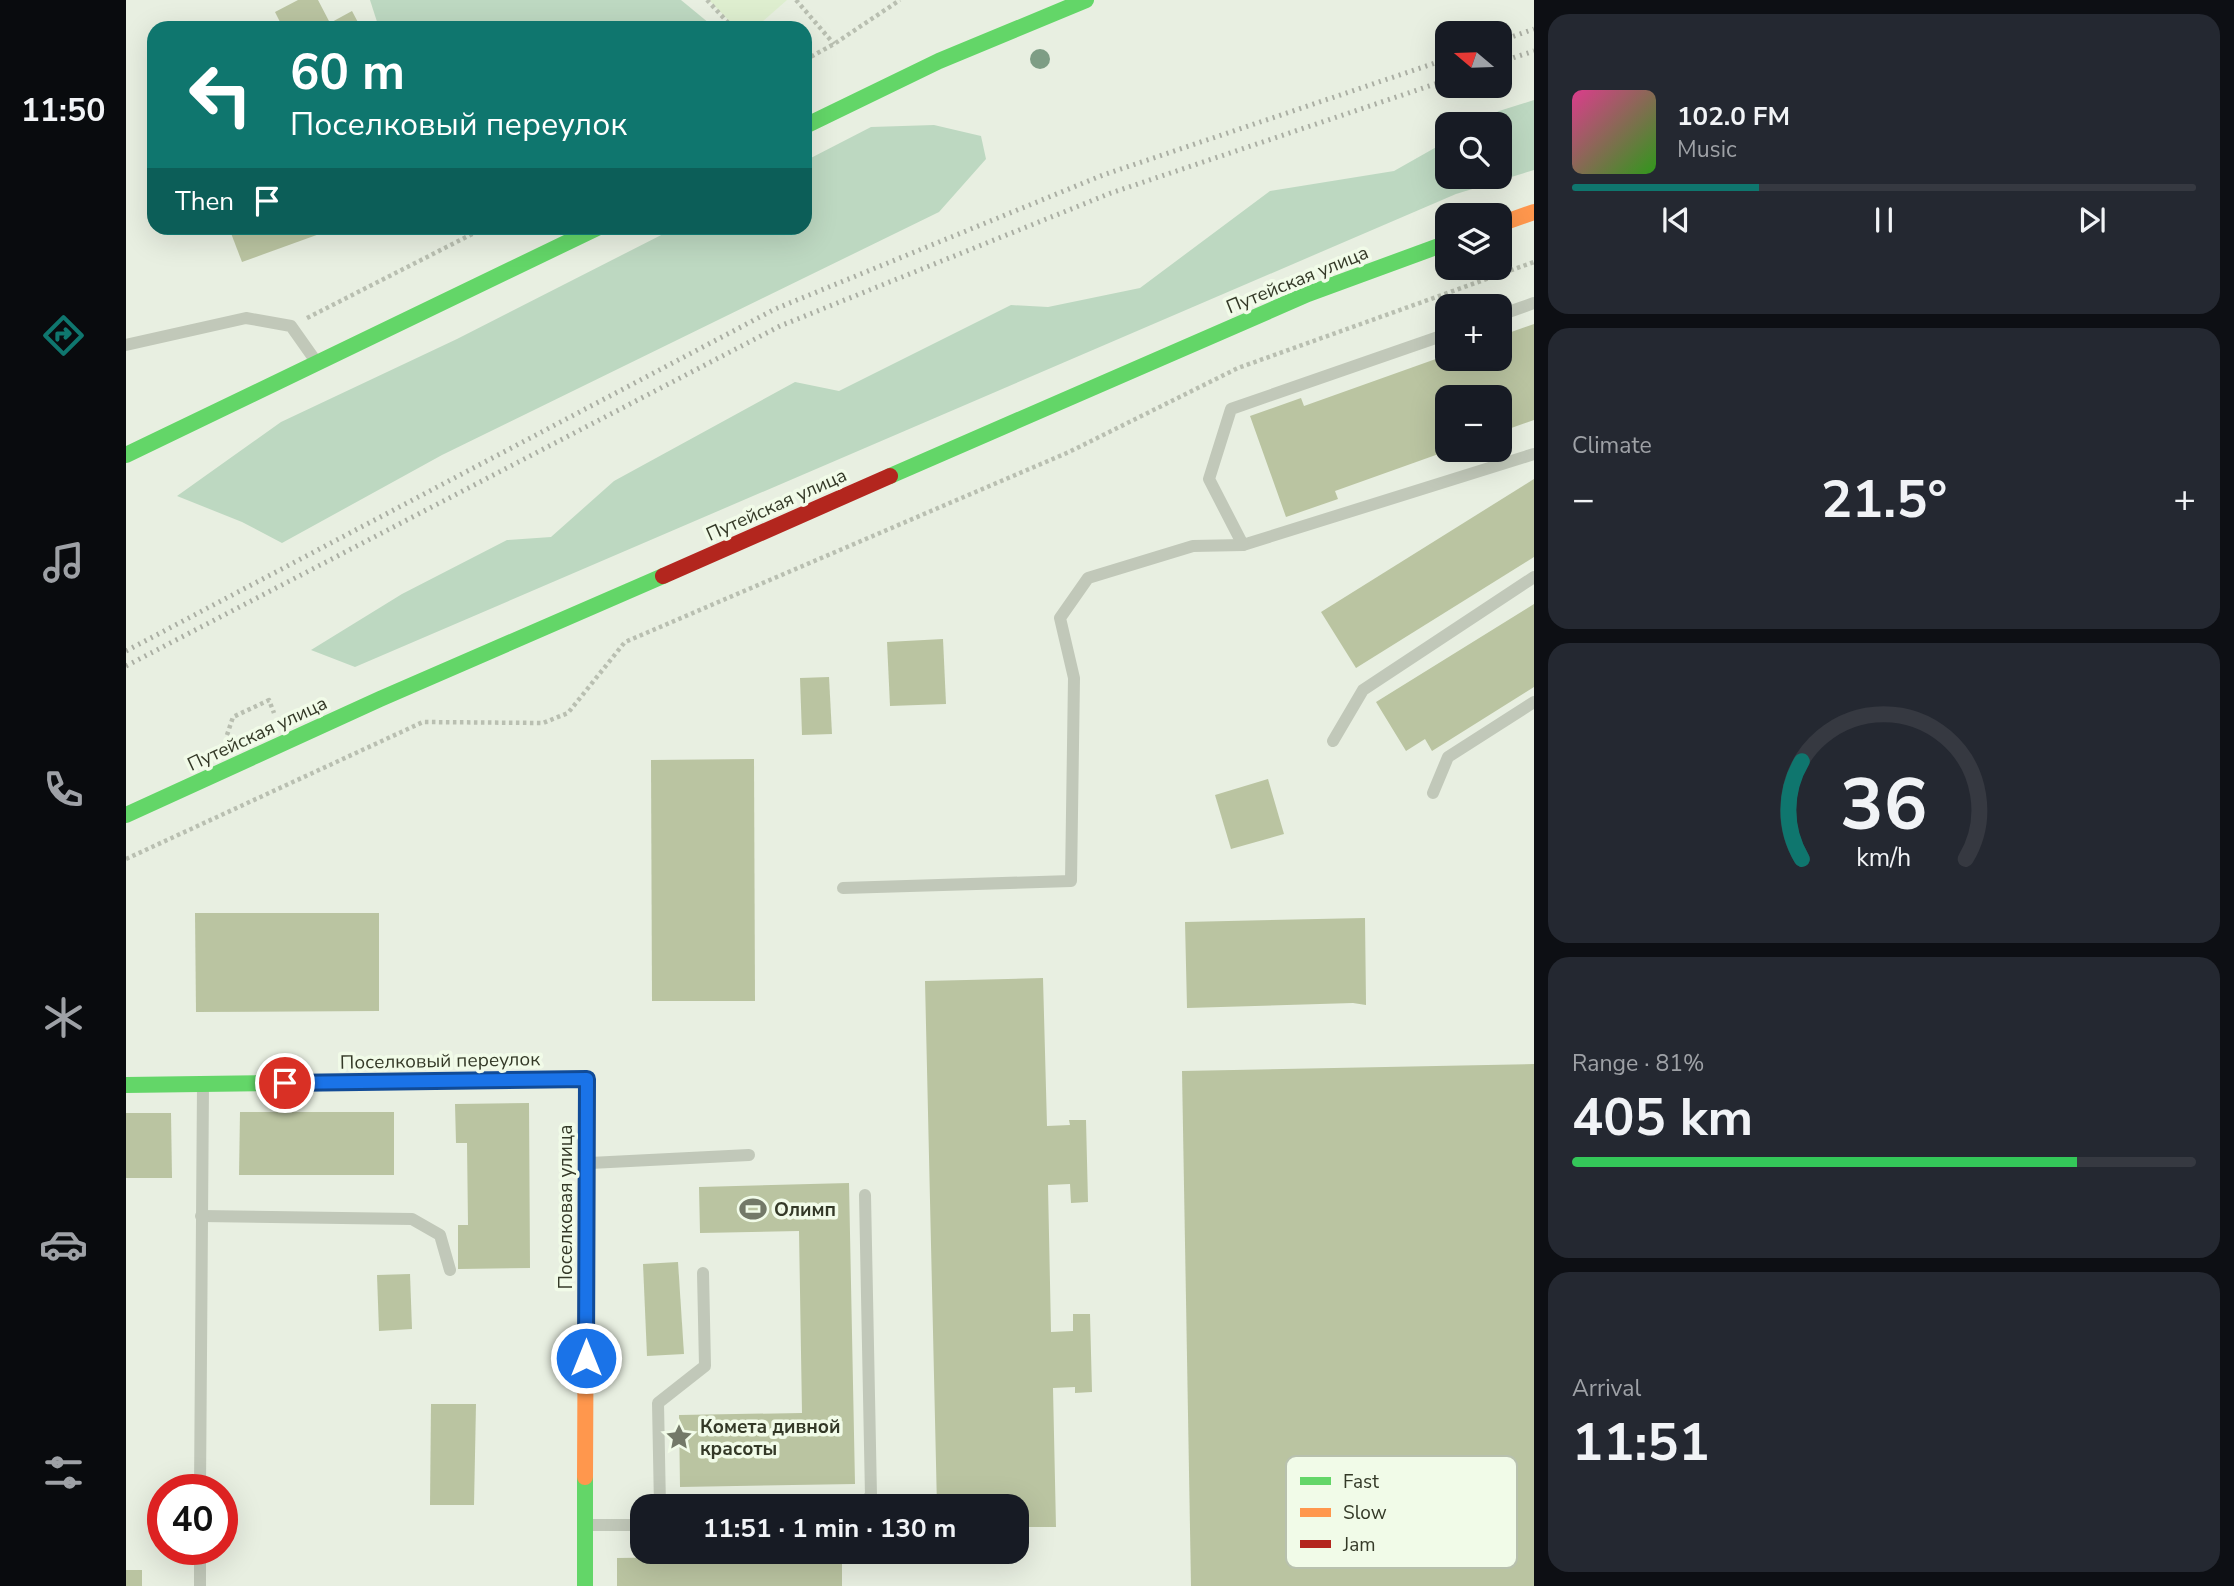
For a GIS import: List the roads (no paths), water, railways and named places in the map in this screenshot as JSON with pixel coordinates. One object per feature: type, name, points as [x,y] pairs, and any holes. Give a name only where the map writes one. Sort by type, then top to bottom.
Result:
[{"type":"main road","points":[[812,123],[939,61],[1086,0]]},
{"type":"main road","points":[[1512,220],[1534,212]]},
{"type":"main road","points":[[126,455],[582,235]]},
{"type":"main road","name":"Путейская улица","points":[[126,815],[380,699],[1295,299],[1435,247]]},
{"type":"main road","name":"Поселковый переулок","points":[[126,1085],[587,1079]]},
{"type":"main road","name":"Поселковая улица","points":[[585,1586],[587,1079]]},
{"type":"lane","points":[[1512,311],[1534,303]]},
{"type":"lane","points":[[126,345],[246,318],[291,326],[317,363]]},
{"type":"lane","points":[[1243,545],[1209,480],[1231,409],[1435,338]]},
{"type":"lane","points":[[843,888],[1071,881],[1074,678],[1060,618],[1088,578],[1193,546],[1243,545],[1534,454]]},
{"type":"lane","points":[[1333,741],[1363,690],[1534,577]]},
{"type":"lane","points":[[1433,793],[1448,757],[1534,702]]},
{"type":"lane","points":[[200,1474],[203,1084]]},
{"type":"lane","points":[[587,1164],[750,1155]]},
{"type":"lane","points":[[865,1195],[871,1494]]},
{"type":"lane","points":[[201,1216],[412,1219],[440,1235],[450,1270]]},
{"type":"lane","points":[[660,1494],[658,1403],[705,1366],[703,1273]]},
{"type":"lane","points":[[586,1525],[630,1525]]},
{"type":"lane","points":[[200,1565],[200,1586]]},
{"type":"railway","points":[[1512,37],[1534,29]]},
{"type":"railway","points":[[1512,58],[1534,51]]},
{"type":"railway","points":[[126,651],[775,309],[1103,175],[1435,63]]},
{"type":"railway","points":[[126,666],[780,326],[1111,193],[1435,84]]},
{"type":"place","name":"Олимп","points":[[753,1209]]},
{"type":"place","name":"Комета дивной красоты","points":[[679,1437]]}]
